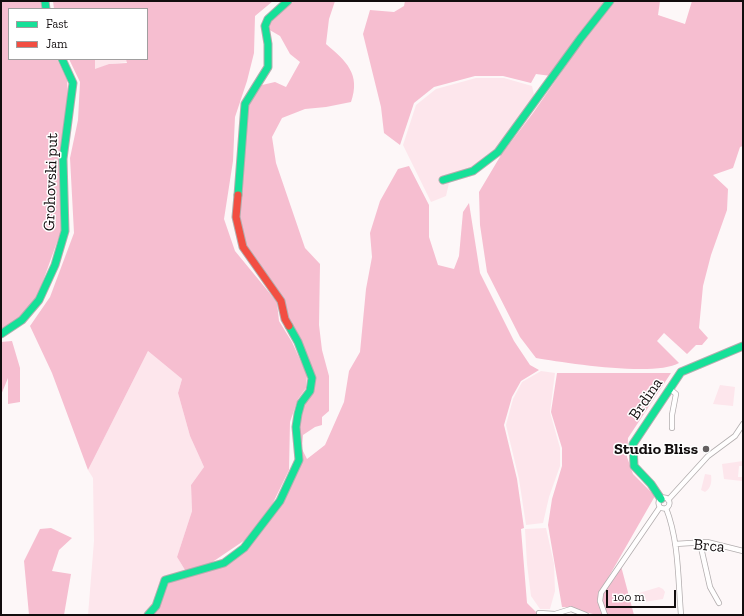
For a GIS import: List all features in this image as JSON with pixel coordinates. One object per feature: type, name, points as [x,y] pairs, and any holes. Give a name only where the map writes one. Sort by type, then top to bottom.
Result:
[{"type":"street","points":[[148,615],[156,606],[165,580],[224,562],[244,548],[280,501],[299,460],[296,428],[298,414],[301,403],[310,391],[312,378],[298,342],[285,320],[281,301],[247,254],[237,224],[240,181],[239,165],[245,104],[268,67],[268,44],[265,26],[268,19],[288,1]]},
{"type":"street","points":[[443,180],[472,171],[498,152],[580,39],[610,1]]},
{"type":"street","name":"Grohovski put","points":[[1,334],[24,319],[38,302],[63,242],[65,231],[63,159],[73,83],[62,60]]},
{"type":"street","name":"Brdina","points":[[664,499],[634,466],[633,444],[681,372],[692,366],[715,359],[743,346]]},
{"type":"street","points":[[669,388],[676,394],[672,415],[672,428]]},
{"type":"street","points":[[605,615],[600,601],[601,592],[660,507],[659,503],[708,456],[735,436],[743,424]]},
{"type":"street","points":[[660,507],[666,508],[670,504],[664,499]]},
{"type":"street","name":"Brca","points":[[666,508],[671,521],[675,544],[681,615]]},
{"type":"street","name":"Brca","points":[[675,544],[707,542],[743,550]]},
{"type":"street","points":[[700,543],[710,587],[719,603]]},
{"type":"street","points":[[539,613],[555,614],[571,609],[586,615]]},
{"type":"shaded area","points":[[1,1],[41,1],[42,8],[8,8],[8,60],[57,60],[67,80],[68,95],[59,159],[61,231],[38,295],[19,319],[1,329]]},
{"type":"shaded area","points":[[53,1],[273,1],[255,16],[254,53],[247,81],[235,117],[233,161],[224,219],[235,251],[277,302],[279,321],[292,342],[307,375],[306,388],[298,399],[290,422],[289,470],[271,507],[245,540],[208,565],[185,570],[177,557],[192,511],[191,485],[204,467],[190,436],[178,393],[182,379],[148,351],[88,470],[52,373],[30,326],[50,297],[74,233],[70,158],[78,120],[80,82],[69,60],[95,60],[95,69],[109,64],[127,63],[126,60],[148,60],[148,8],[54,8]]},
{"type":"shaded area","points":[[294,1],[335,1],[329,19],[326,44],[340,56],[350,69],[354,84],[354,92],[351,102],[305,109],[282,118],[272,137],[276,163],[305,248],[320,264],[319,325],[322,350],[329,376],[329,411],[322,417],[322,425],[315,427],[303,435],[302,449],[307,459],[325,445],[344,402],[349,371],[360,352],[366,289],[372,257],[370,233],[380,201],[398,169],[409,166],[429,205],[429,237],[438,265],[454,269],[459,256],[463,212],[469,203],[480,273],[514,341],[530,365],[539,370],[521,381],[512,397],[504,425],[517,479],[524,528],[521,529],[527,603],[537,615],[152,615],[168,582],[232,560],[293,481],[301,457],[298,427],[303,403],[313,389],[303,345],[289,320],[284,300],[249,252],[242,238],[239,223],[246,108],[262,85],[275,82],[286,87],[300,62],[290,54],[280,36],[268,29],[270,22]]},
{"type":"shaded area","points":[[405,1],[607,1],[551,76],[536,74],[531,83],[503,76],[475,76],[434,87],[414,103],[400,145],[384,133],[381,107],[363,34],[370,10],[394,12],[404,6]]},
{"type":"shaded area","points":[[615,1],[660,1],[658,15],[685,24],[692,1],[743,1],[743,146],[740,147],[733,168],[713,175],[728,189],[727,210],[711,255],[703,286],[699,328],[708,338],[702,345],[696,345],[687,354],[664,333],[657,341],[679,363],[667,367],[651,369],[610,368],[536,358],[520,337],[487,272],[480,225],[479,192],[501,155],[533,113],[583,41]]},
{"type":"shaded area","points":[[95,60],[127,60],[128,62],[109,64],[95,70]]},
{"type":"shaded area","points":[[476,78],[504,78],[532,86],[534,95],[485,167],[471,175],[449,183],[446,196],[431,202],[403,145],[416,105],[436,89]]},
{"type":"shaded area","points":[[12,341],[20,368],[20,402],[8,404],[8,378],[1,395],[1,342]]},
{"type":"shaded area","points":[[148,351],[182,379],[178,393],[190,436],[204,467],[191,485],[192,511],[177,557],[185,570],[152,615],[88,615],[94,541],[93,478],[88,470]]},
{"type":"shaded area","points":[[541,371],[555,373],[550,412],[560,448],[560,466],[549,497],[543,523],[526,525],[519,479],[506,425],[513,399],[522,382]]},
{"type":"shaded area","points":[[557,373],[671,373],[628,438],[627,457],[633,474],[655,496],[600,592],[602,615],[562,607],[548,525],[552,499],[562,466],[562,448],[551,412]]},
{"type":"shaded area","points":[[720,385],[735,387],[733,406],[713,404]]},
{"type":"shaded area","points":[[743,461],[743,466],[739,466],[738,477],[742,477],[742,481],[724,479],[722,464]]},
{"type":"shaded area","points":[[705,474],[711,475],[711,485],[705,492],[701,490]]},
{"type":"shaded area","points":[[51,528],[72,538],[59,550],[52,571],[71,574],[64,615],[29,615],[24,561],[40,529]]},
{"type":"shaded area","points":[[546,528],[554,564],[555,591],[550,609],[540,609],[531,596],[525,529]]},
{"type":"shaded area","points":[[621,566],[634,615],[607,615],[601,600],[603,594]]},
{"type":"shaded area","points":[[659,587],[665,592],[663,599],[644,602],[639,598],[639,593]]},
{"type":"traffic: fast","points":[[45,1],[46,8]]},
{"type":"traffic: fast","points":[[238,195],[245,104],[268,67],[268,44],[265,26],[268,19],[288,1]]},
{"type":"traffic: fast","points":[[443,180],[473,171],[498,152],[580,39],[610,1]]},
{"type":"traffic: fast","points":[[1,334],[22,320],[39,300],[55,265],[65,231],[63,159],[73,83],[62,60]]},
{"type":"traffic: fast","points":[[148,615],[156,606],[165,580],[224,563],[244,548],[280,501],[299,460],[296,427],[298,414],[301,403],[310,391],[312,378],[298,342],[289,326]]},
{"type":"traffic: fast","points":[[661,499],[651,484],[634,466],[633,444],[681,372],[743,346]]},
{"type":"traffic: jam","points":[[238,195],[236,217],[243,247],[281,301],[285,319],[289,326]]},
{"type":"place","name":"Studio Bliss","points":[[706,449]]}]
